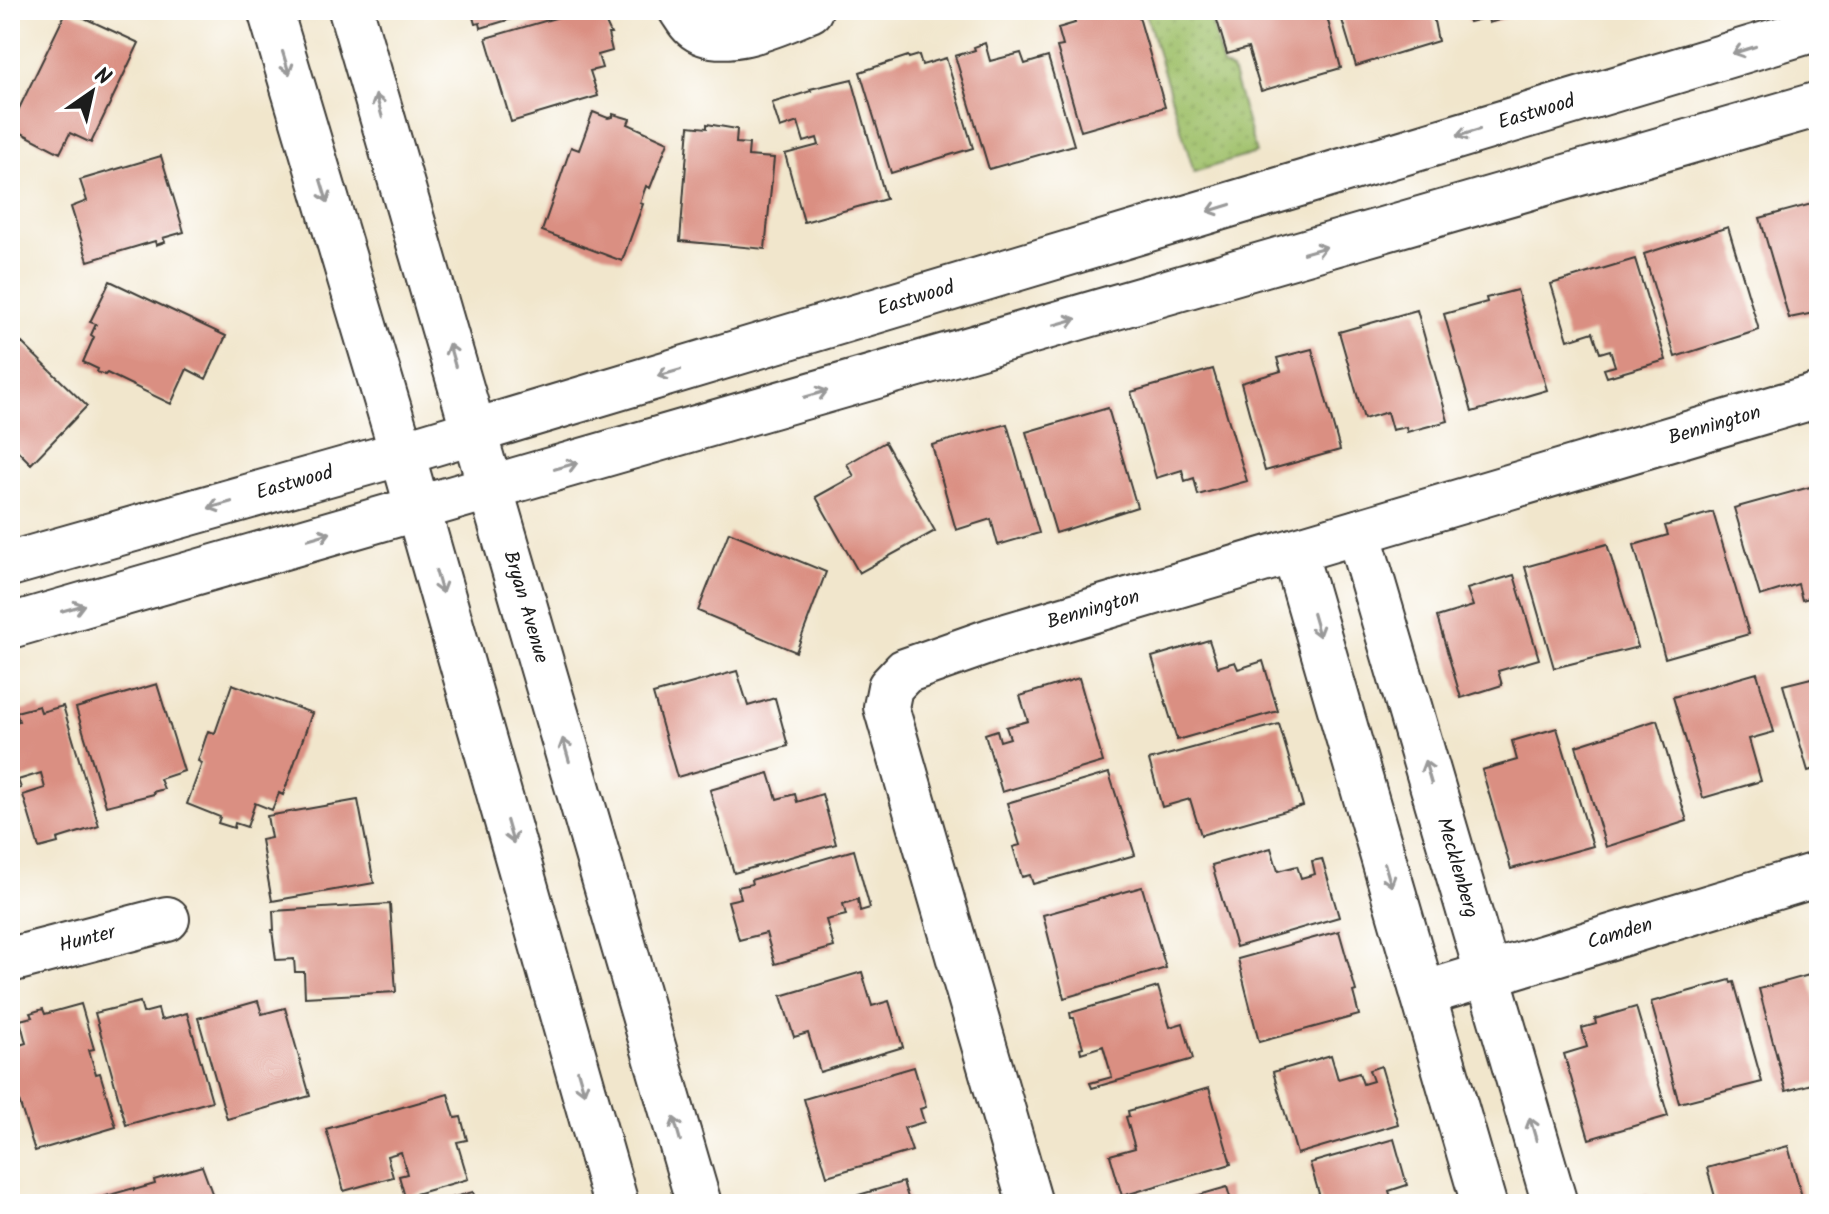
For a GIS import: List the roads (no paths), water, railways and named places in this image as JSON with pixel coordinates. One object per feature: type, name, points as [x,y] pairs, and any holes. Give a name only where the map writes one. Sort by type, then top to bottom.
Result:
[{"type":"street","points":[[270,10],[418,507],[616,1204]]},
{"type":"street","name":"Bryan Avenue","points":[[351,10],[699,1204]]},
{"type":"street","points":[[688,19],[717,37],[749,33],[810,10]]},
{"type":"street","name":"Eastwood","points":[[10,564],[402,453],[1819,28]]},
{"type":"street","points":[[10,626],[1819,104]]},
{"type":"street","name":"Bennington","points":[[1030,1204],[886,707],[890,687],[905,671],[993,640],[1819,395]]},
{"type":"street","name":"Mecklenberg","points":[[1358,532],[1555,1204]]},
{"type":"street","points":[[1294,551],[1484,1204]]},
{"type":"street","name":"Camden","points":[[1423,994],[1819,874]]},
{"type":"street","name":"Hunter","points":[[10,960],[167,919]]}]
